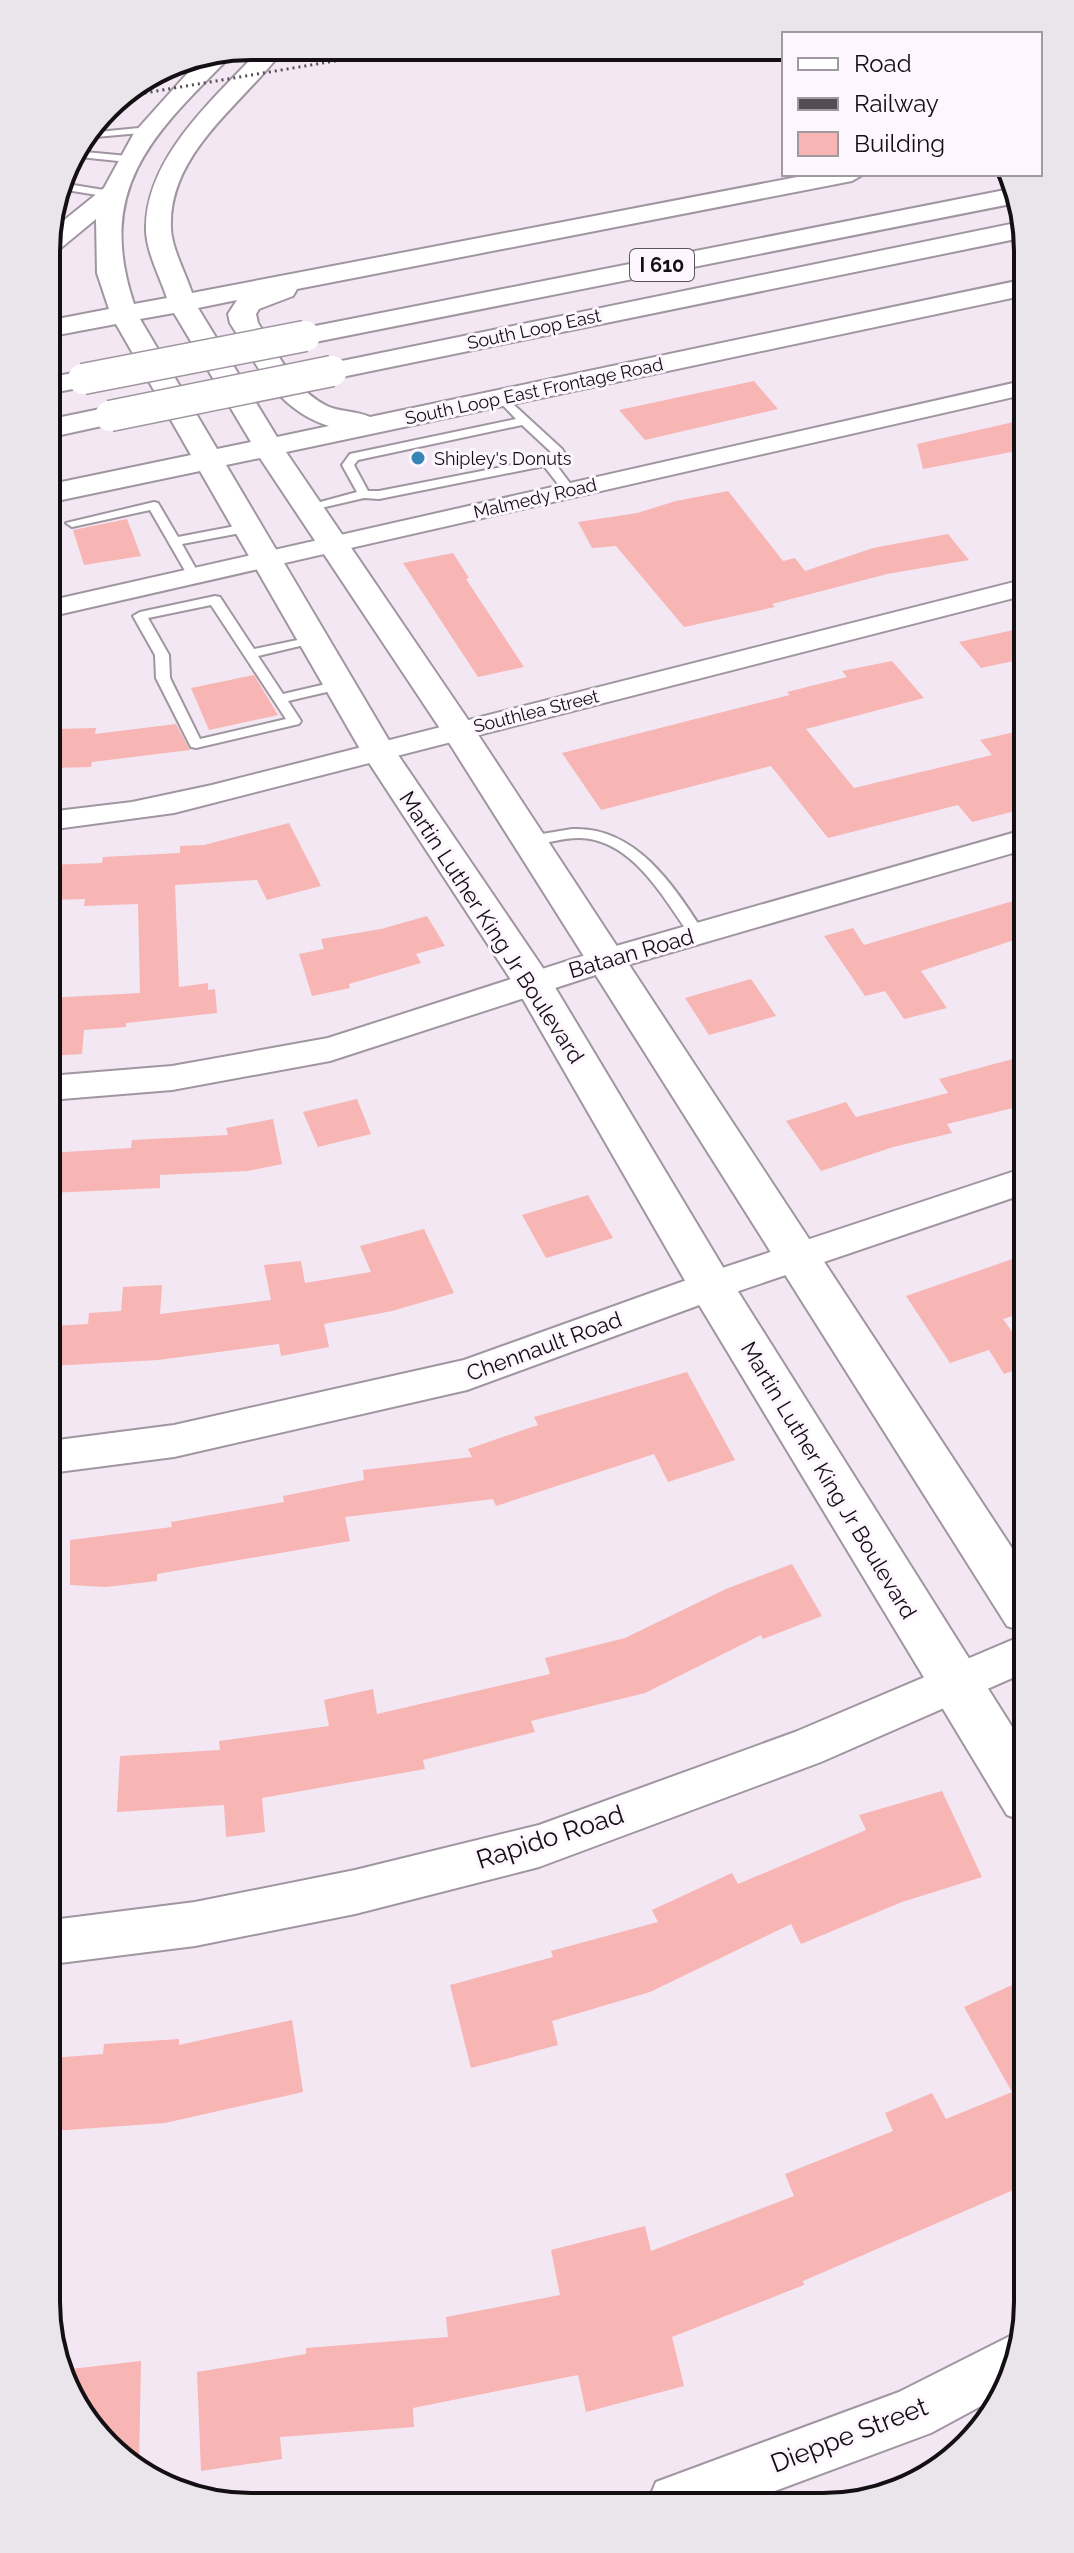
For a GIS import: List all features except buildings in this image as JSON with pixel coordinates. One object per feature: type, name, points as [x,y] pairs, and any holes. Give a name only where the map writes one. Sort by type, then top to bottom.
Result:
[{"type":"main road","points":[[262,60],[197,134],[165,182],[158,230],[182,303],[269,447],[458,730],[1014,1593]]},
{"type":"main road","points":[[230,61],[255,67]]},
{"type":"main road","name":"Martin Luther King Jr Boulevard","points":[[209,65],[149,130],[128,159],[110,194],[106,254],[109,283],[124,315],[206,461],[377,749],[533,983],[711,1286],[1014,1778]]},
{"type":"main road","points":[[149,130],[197,134]]},
{"type":"main road","points":[[60,327],[842,176]]},
{"type":"main road","points":[[63,223],[110,194]]},
{"type":"main road","name":"South Loop East","points":[[60,383],[1006,198]]},
{"type":"main road","name":"South Loop East","points":[[60,426],[1012,232]]},
{"type":"main road","points":[[381,423],[340,421],[315,415],[298,404],[244,323],[242,314],[249,303],[281,290],[458,256],[497,242]]},
{"type":"main road","name":"South Loop East Frontage Road","points":[[60,491],[1014,289]]},
{"type":"street","name":"Malmedy Road","points":[[60,606],[194,576],[256,544],[332,544],[1014,390]]},
{"type":"street","name":"Southlea Street","points":[[60,820],[105,818],[175,806],[377,749],[1014,590]]},
{"type":"street","name":"Bataan Road","points":[[60,1087],[172,1078],[330,1049],[606,960],[1014,843]]},
{"type":"street","name":"Chennault Road","points":[[60,1456],[174,1441],[467,1375],[711,1286],[1014,1184]]},
{"type":"street","name":"Rapido Road","points":[[60,1941],[195,1924],[355,1892],[539,1846],[806,1748],[1014,1657]]},
{"type":"street","name":"Dieppe Street","points":[[697,2493],[912,2414],[1002,2366]]},
{"type":"lane","points":[[100,135],[149,130]]},
{"type":"lane","points":[[86,155],[128,159]]},
{"type":"lane","points":[[72,188],[110,194]]},
{"type":"lane","points":[[502,398],[522,421]]},
{"type":"lane","points":[[308,507],[364,494],[379,495],[547,462],[558,452],[540,427],[522,421],[354,457],[348,465],[364,494]]},
{"type":"lane","points":[[547,462],[569,490]]},
{"type":"lane","points":[[72,523],[154,506],[194,576]]},
{"type":"lane","points":[[174,542],[256,544]]},
{"type":"lane","points":[[141,588],[153,613]]},
{"type":"lane","points":[[215,600],[294,721],[196,744],[163,678],[162,655],[140,616],[153,613],[215,600]]},
{"type":"lane","points":[[250,654],[312,639]]},
{"type":"lane","points":[[280,699],[339,685]]},
{"type":"lane","points":[[530,841],[582,833],[608,838],[642,861],[697,934]]},
{"type":"railway","points":[[143,93],[341,60]]},
{"type":"place","name":"Shipley's Donuts","points":[[418,458]]}]
